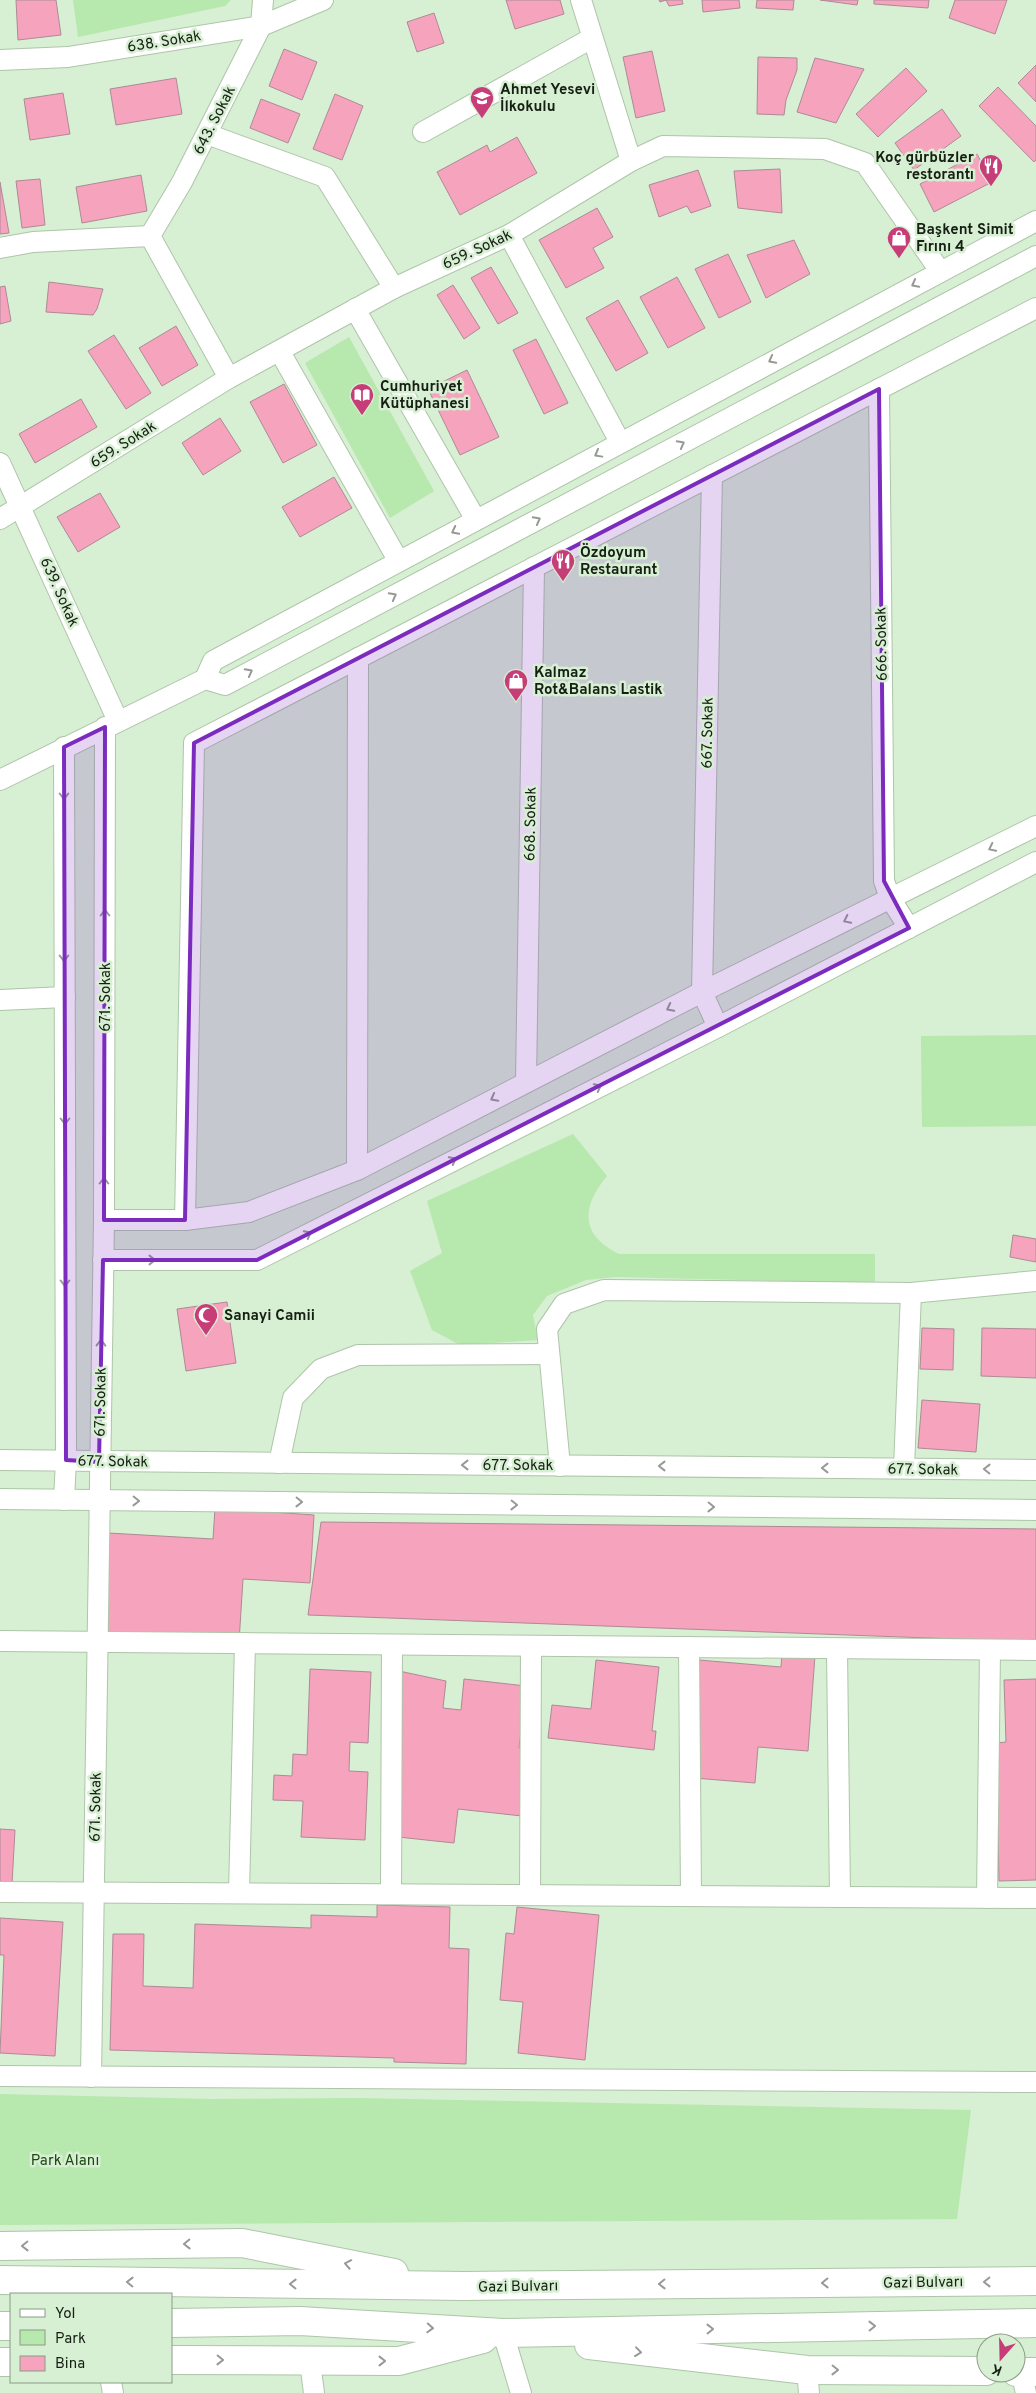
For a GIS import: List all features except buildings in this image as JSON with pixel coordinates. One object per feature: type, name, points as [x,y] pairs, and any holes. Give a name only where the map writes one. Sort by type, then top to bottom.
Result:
[{"type":"highway","points":[[0,2246],[242,2243],[464,2286]]},
{"type":"highway","name":"Gazi Bulvarı","points":[[0,2280],[464,2286],[1036,2281]]},
{"type":"highway","points":[[172,2323],[300,2321],[503,2333],[1036,2323]]},
{"type":"highway","points":[[172,2360],[399,2361],[503,2333],[639,2352],[808,2381],[976,2372]]},
{"type":"street","name":"643. Sokak","points":[[150,236],[207,134],[261,26],[263,0]]},
{"type":"street","name":"638. Sokak","points":[[0,60],[68,57],[261,26],[323,0]]},
{"type":"street","points":[[580,0],[631,161]]},
{"type":"street","points":[[423,132],[592,38]]},
{"type":"street","points":[[207,134],[325,176],[394,288]]},
{"type":"street","name":"659. Sokak","points":[[0,519],[228,378],[280,352],[394,288],[509,235],[631,161],[663,146],[825,149],[865,163],[940,271]]},
{"type":"street","points":[[205,679],[213,661],[398,560],[1036,220]]},
{"type":"street","points":[[509,235],[620,442]]},
{"type":"street","points":[[0,248],[33,242],[150,236],[228,378]]},
{"type":"street","points":[[0,780],[205,679],[225,684],[1036,256]]},
{"type":"street","points":[[185,1220],[194,743],[1036,308]]},
{"type":"street","points":[[355,309],[476,520]]},
{"type":"street","points":[[280,352],[398,560]]},
{"type":"street","name":"666. Sokak","points":[[879,389],[884,881],[890,898],[908,928]]},
{"type":"street","name":"639. Sokak","points":[[0,463],[22,507],[111,724]]},
{"type":"street","name":"667. Sokak","points":[[702,992],[712,475]]},
{"type":"street","name":"668. Sokak","points":[[526,1081],[534,567]]},
{"type":"street","points":[[356,1170],[358,658]]},
{"type":"street","name":"671. Sokak","points":[[91,2077],[111,724]]},
{"type":"street","points":[[64,747],[66,1460],[64,1500]]},
{"type":"street","points":[[104,1220],[185,1220],[250,1212],[356,1170],[526,1081],[1036,826]]},
{"type":"street","points":[[103,1260],[256,1260],[718,1027],[1036,862]]},
{"type":"street","points":[[702,992],[718,1027]]},
{"type":"street","points":[[0,1000],[65,997]]},
{"type":"street","points":[[560,1466],[547,1329],[564,1304],[604,1290],[911,1293],[1036,1282]]},
{"type":"street","points":[[904,1468],[911,1293]]},
{"type":"street","points":[[279,1463],[293,1398],[321,1369],[358,1355],[549,1354]]},
{"type":"street","name":"677. Sokak","points":[[0,1460],[1036,1470]]},
{"type":"street","points":[[0,1499],[1036,1510]]},
{"type":"street","points":[[0,1641],[1036,1650]]},
{"type":"street","points":[[238,1893],[246,1643]]},
{"type":"street","points":[[391,1894],[392,1645]]},
{"type":"street","points":[[530,1895],[531,1646]]},
{"type":"street","points":[[689,1647],[691,1896]]},
{"type":"street","points":[[837,1649],[840,1897]]},
{"type":"street","points":[[987,1898],[990,1650]]},
{"type":"street","points":[[0,1892],[1036,1898]]},
{"type":"street","points":[[0,2076],[1036,2082]]},
{"type":"street","points":[[503,2333],[521,2393]]},
{"type":"street","points":[[310,2362],[314,2393]]},
{"type":"highlighted area","points":[[879,389],[884,881],[909,928],[257,1260],[103,1260],[99,1462],[66,1460],[64,747],[105,727],[104,1220],[185,1220],[194,743]]},
{"type":"green space","points":[[73,0],[231,0],[225,6],[78,37]]},
{"type":"green space","points":[[349,337],[434,491],[390,518],[305,363]]},
{"type":"green space","points":[[1036,1035],[1036,1126],[922,1127],[921,1036]]},
{"type":"green space","points":[[573,1134],[607,1176],[598,1187],[592,1199],[589,1209],[591,1229],[597,1238],[619,1254],[875,1254],[875,1283],[616,1277],[586,1280],[547,1296],[533,1315],[538,1340],[460,1345],[432,1330],[410,1271],[442,1253],[427,1201]]},
{"type":"green space","name":"Park Alanı","points":[[0,2094],[211,2099],[354,2098],[971,2110],[957,2219],[0,2225]]},
{"type":"place","name":"Ahmet Yesevi İlkokulu","points":[[482,119]]},
{"type":"place","name":"Koç gürbüzler restorantı","points":[[991,187]]},
{"type":"place","name":"Başkent Simit Fırını 4","points":[[899,259]]},
{"type":"place","name":"Cumhuriyet Kütüphanesi","points":[[362,416]]},
{"type":"place","name":"Özdoyum Restaurant","points":[[563,582]]},
{"type":"place","name":"Kalmaz Rot&Balans Lastik","points":[[516,702]]},
{"type":"place","name":"Sanayi Camii","points":[[206,1336]]}]
